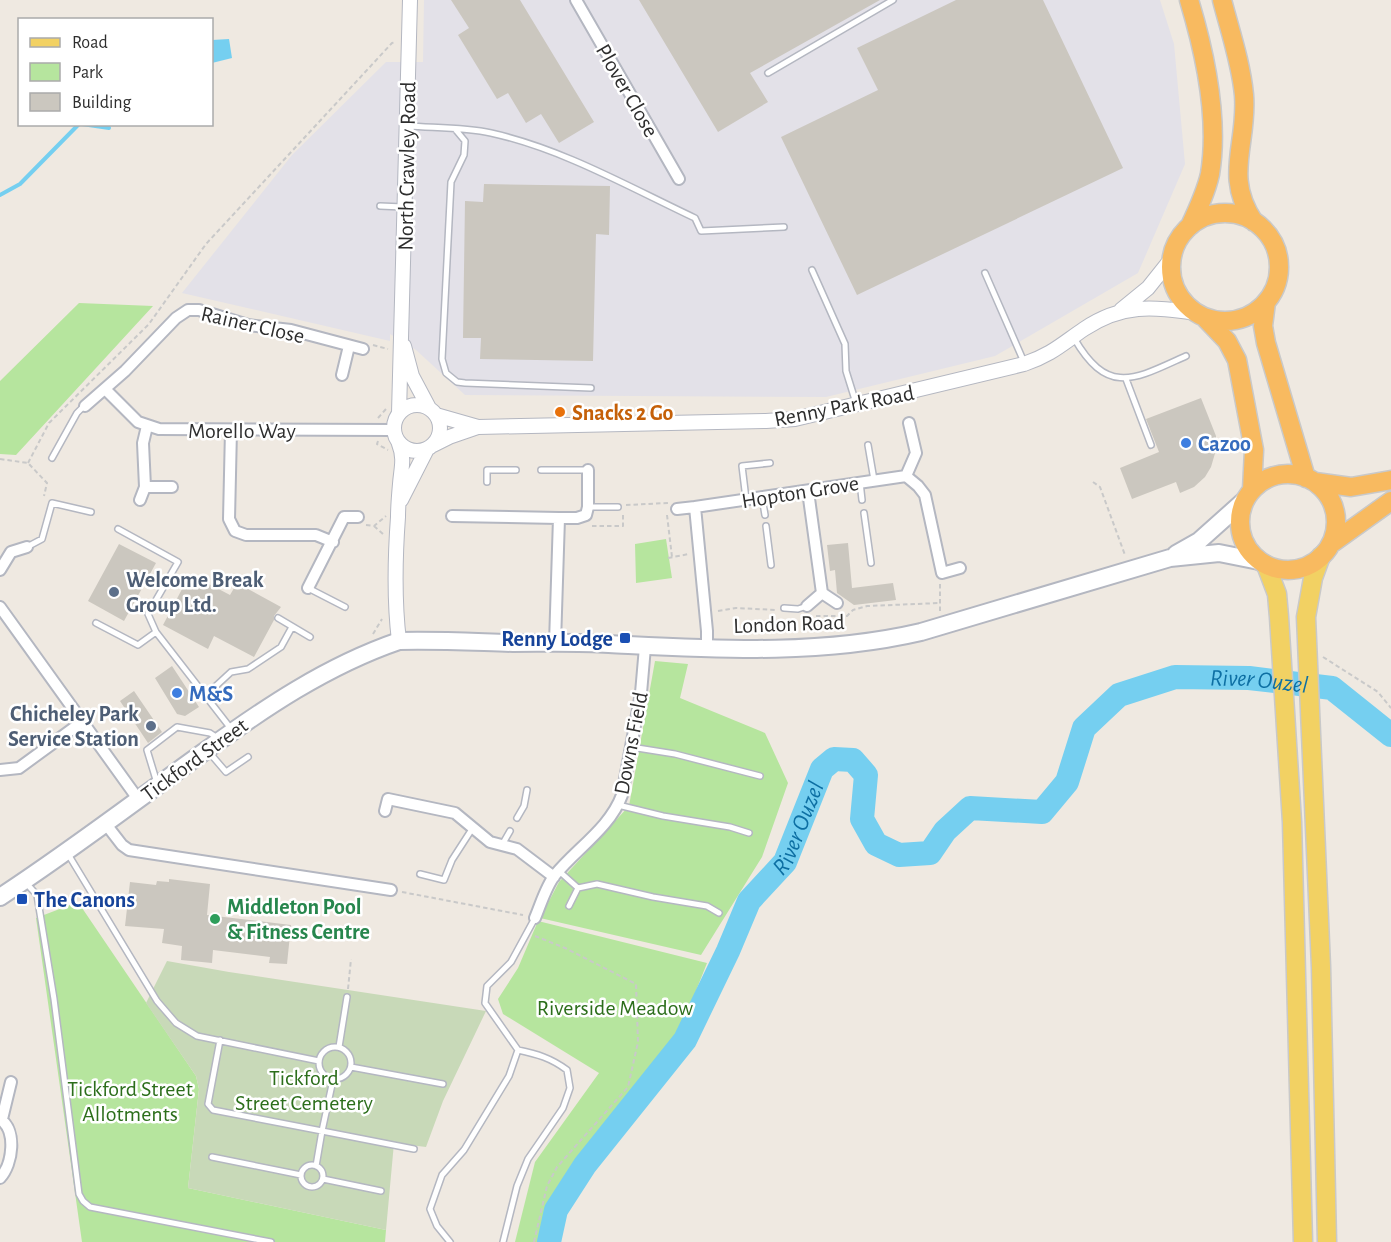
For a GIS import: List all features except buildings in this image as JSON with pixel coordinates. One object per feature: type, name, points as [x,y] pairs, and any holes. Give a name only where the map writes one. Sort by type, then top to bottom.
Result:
[{"type":"highway","points":[[1188,0],[1208,82],[1212,159],[1206,188],[1190,226],[1178,240],[1172,258],[1173,283],[1185,304],[1227,341],[1237,360],[1252,428],[1254,450],[1249,494],[1240,518],[1241,534],[1247,548],[1263,563],[1285,570],[1295,570],[1305,567],[1391,501]]},
{"type":"highway","points":[[1222,0],[1240,71],[1244,99],[1244,126],[1237,177],[1242,199],[1254,222]]},
{"type":"highway","points":[[1190,226],[1219,213],[1239,215],[1254,222],[1269,235],[1279,257],[1280,273],[1277,282],[1266,302],[1252,314],[1235,321],[1225,322],[1201,316]]},
{"type":"highway","points":[[1266,302],[1263,326],[1266,343],[1310,480],[1327,494],[1334,507],[1335,530],[1326,550]]},
{"type":"highway","points":[[1249,494],[1265,480],[1278,475],[1293,474],[1310,480],[1351,487],[1391,480]]},
{"type":"main road","name":"London Road","points":[[1170,558],[1199,541],[1249,494]]},
{"type":"main road","points":[[1326,550],[1313,578],[1307,600],[1306,641],[1322,967],[1327,1242]]},
{"type":"main road","name":"London Road","points":[[399,641],[609,644],[759,650],[848,645],[887,640],[943,626],[1170,558],[1219,553],[1263,563]]},
{"type":"main road","points":[[1263,563],[1276,594],[1281,637],[1292,822],[1303,1242]]},
{"type":"main road","name":"Tickford Street","points":[[0,897],[275,701],[375,650],[399,641]]},
{"type":"street","name":"North Crawley Road","points":[[399,413],[410,0]]},
{"type":"street","name":"Plover Close","points":[[576,0],[679,179]]},
{"type":"street","name":"Renny Park Road","points":[[430,447],[449,437],[478,427],[766,421],[802,418],[1024,364],[1044,357],[1095,322],[1119,311],[1148,288],[1172,258]]},
{"type":"street","name":"Renny Park Road","points":[[1119,311],[1157,307],[1201,316]]},
{"type":"street","name":"Rainer Close","points":[[85,406],[176,318],[188,310],[199,310],[248,325],[291,330],[363,349]]},
{"type":"street","name":"North Crawley Road","points":[[402,332],[412,376],[432,412]]},
{"type":"street","points":[[342,375],[349,346]]},
{"type":"street","name":"Morello Way","points":[[105,389],[129,414],[147,426],[167,430],[393,430]]},
{"type":"street","points":[[399,641],[396,599],[400,502],[403,454],[393,430],[399,413],[416,405],[432,412],[440,431],[400,502]]},
{"type":"street","name":"Renny Park Road","points":[[432,412],[478,427]]},
{"type":"street","points":[[909,423],[916,453],[906,476],[925,495],[942,573],[960,568]]},
{"type":"street","points":[[140,500],[145,487],[143,443],[147,426]]},
{"type":"street","points":[[231,430],[230,519],[235,531],[246,535],[316,535],[333,542]]},
{"type":"street","points":[[399,444],[415,452],[430,447]]},
{"type":"street","points":[[452,516],[486,513],[577,518],[586,515],[588,470]]},
{"type":"street","name":"Hopton Grove","points":[[677,509],[906,476]]},
{"type":"street","points":[[145,487],[172,487]]},
{"type":"street","points":[[808,491],[822,593],[837,603]]},
{"type":"street","points":[[695,507],[707,630],[706,649]]},
{"type":"street","points":[[309,588],[344,517],[358,518]]},
{"type":"street","points":[[555,643],[559,518]]},
{"type":"street","points":[[0,570],[11,552],[27,547]]},
{"type":"street","points":[[807,606],[822,593]]},
{"type":"street","points":[[0,607],[138,799]]},
{"type":"street","name":"Downs Field","points":[[535,918],[556,874],[618,805],[641,693],[645,647]]},
{"type":"street","points":[[0,770],[19,768],[82,722]]},
{"type":"street","points":[[386,812],[388,799],[455,813],[490,842],[516,849],[556,874]]},
{"type":"street","points":[[105,823],[122,845],[129,850],[391,890]]},
{"type":"street","points":[[0,1178],[4,1174],[10,1152],[11,1137],[8,1126],[1,1119],[11,1082]]},
{"type":"lane","points":[[768,73],[893,0]]},
{"type":"lane","points":[[406,126],[493,134],[562,156],[695,218],[701,231],[784,227]]},
{"type":"lane","points":[[455,129],[465,141],[464,155],[451,182],[442,358],[446,374],[457,382],[465,383],[591,388]]},
{"type":"lane","points":[[380,206],[405,208]]},
{"type":"lane","points":[[812,270],[845,344],[846,371],[856,405]]},
{"type":"lane","points":[[985,273],[1024,364]]},
{"type":"lane","points":[[1073,337],[1087,360],[1096,368],[1126,379],[1141,376],[1186,356]]},
{"type":"lane","points":[[1126,379],[1151,445]]},
{"type":"lane","points":[[52,458],[77,413],[85,406]]},
{"type":"lane","points":[[868,445],[874,480]]},
{"type":"lane","points":[[746,499],[742,466],[770,463]]},
{"type":"lane","points":[[487,482],[487,470],[516,470]]},
{"type":"lane","points":[[541,470],[588,470]]},
{"type":"lane","points":[[860,482],[862,500]]},
{"type":"lane","points":[[762,497],[765,515]]},
{"type":"lane","points":[[27,547],[42,539],[52,503],[91,512]]},
{"type":"lane","points":[[588,507],[618,507]]},
{"type":"lane","points":[[864,513],[872,563]]},
{"type":"lane","points":[[766,526],[771,565]]},
{"type":"lane","points":[[118,529],[178,562],[148,614],[156,632],[205,696],[220,740],[226,772],[248,757]]},
{"type":"lane","points":[[309,588],[345,607]]},
{"type":"lane","points":[[784,608],[798,609],[807,606]]},
{"type":"lane","points":[[278,618],[310,637]]},
{"type":"lane","points":[[96,623],[138,645],[156,632]]},
{"type":"lane","points":[[205,696],[231,672],[248,669],[281,647],[292,627]]},
{"type":"lane","points":[[158,784],[147,750],[177,727],[210,733],[220,740]]},
{"type":"lane","points":[[631,747],[675,754],[760,776]]},
{"type":"lane","points":[[517,818],[524,806],[527,790]]},
{"type":"lane","points":[[618,805],[663,816],[730,827],[749,833]]},
{"type":"lane","points":[[420,874],[444,880],[452,860],[472,829]]},
{"type":"lane","points":[[502,845],[510,831]]},
{"type":"lane","points":[[66,851],[157,1001],[176,1023],[198,1036],[319,1061]]},
{"type":"lane","points":[[556,874],[578,888],[597,884],[707,906],[719,913]]},
{"type":"lane","points":[[25,881],[37,895],[54,999],[79,1194],[83,1201],[90,1207],[99,1209],[271,1242]]},
{"type":"lane","points":[[569,906],[578,888]]},
{"type":"lane","points":[[503,1242],[517,1186],[528,1159],[563,1108],[570,1088],[567,1070],[554,1060],[518,1050],[485,1003],[487,986],[511,962],[535,918]]},
{"type":"lane","points":[[339,1047],[347,997]]},
{"type":"lane","points":[[220,1040],[208,1104],[213,1110],[414,1149]]},
{"type":"lane","points":[[339,1047],[350,1057],[351,1067],[342,1078],[333,1080],[322,1073],[319,1061],[328,1048],[339,1047]]},
{"type":"lane","points":[[450,1242],[437,1226],[430,1209],[442,1175],[464,1150],[508,1076],[518,1050]]},
{"type":"lane","points":[[351,1067],[443,1084]]},
{"type":"lane","points":[[316,1166],[333,1080]]},
{"type":"lane","points":[[212,1157],[301,1175]]},
{"type":"lane","points":[[316,1166],[321,1170],[323,1179],[320,1184],[310,1187],[304,1184],[301,1175],[307,1167],[316,1166]]},
{"type":"lane","points":[[323,1179],[381,1191]]},
{"type":"path","points":[[28,463],[49,423],[148,324],[206,244],[392,43],[409,39]]},
{"type":"path","points":[[363,349],[367,344],[392,350]]},
{"type":"path","points":[[0,459],[28,463],[46,483],[44,502]]},
{"type":"path","points":[[1093,482],[1101,487],[1130,570]]},
{"type":"path","points":[[577,518],[584,526],[622,526],[623,505],[676,502],[677,509]]},
{"type":"path","points":[[667,514],[670,557],[699,553]]},
{"type":"path","points":[[374,526],[383,517],[388,516]]},
{"type":"path","points":[[358,518],[363,525],[374,526],[387,536]]},
{"type":"path","points":[[942,573],[939,603],[943,626]]},
{"type":"path","points":[[1306,641],[1378,692],[1391,708]]},
{"type":"path","points":[[391,890],[535,918]]},
{"type":"path","points":[[527,932],[565,948],[636,984],[638,1042],[628,1087],[557,1167],[547,1186],[534,1242]]},
{"type":"path","points":[[347,997],[351,959]]},
{"type":"shaded area","points":[[424,0],[1160,0],[1174,44],[1185,164],[1138,273],[995,356],[826,397],[465,395],[416,350],[390,334],[390,341],[182,293],[292,155],[386,62],[423,62]]},
{"type":"green space","points":[[79,303],[153,306],[16,455],[0,454],[0,381]]},
{"type":"green space","points":[[666,539],[672,578],[636,583],[635,544]]},
{"type":"green space","points":[[655,661],[688,664],[680,698],[765,733],[788,783],[762,857],[701,955],[540,918],[559,882],[629,806]]},
{"type":"green space","name":"Tickford Street Allotments","points":[[78,902],[196,1076],[199,1089],[188,1188],[386,1230],[385,1242],[82,1242],[36,918]]},
{"type":"green space","name":"Riverside Meadow","points":[[538,921],[707,963],[680,1031],[632,1088],[552,1200],[542,1242],[515,1242],[535,1162],[599,1073],[503,1014],[498,999],[518,968]]},
{"type":"green space","name":"Tickford Street Cemetery","points":[[167,961],[486,1011],[443,1101],[426,1147],[394,1143],[386,1230],[188,1188],[199,1089],[196,1076],[146,1003]]},
{"type":"water","points":[[229,39],[232,58],[213,63],[213,40]]},
{"type":"waterway","points":[[0,195],[20,184],[77,126]]},
{"type":"waterway","points":[[96,126],[109,128]]},
{"type":"waterway","name":"River Ouzel","points":[[549,1242],[556,1210],[585,1165],[685,1040],[728,951],[749,901],[785,862],[822,769],[834,759],[853,760],[866,775],[862,819],[876,844],[899,855],[930,853],[945,831],[970,808],[1042,812],[1067,782],[1084,728],[1119,695],[1175,677],[1249,678],[1332,688],[1391,735]]},
{"type":"place","name":"Snacks 2 Go","points":[[560,412]]},
{"type":"place","name":"Cazoo","points":[[1186,443]]},
{"type":"place","name":"Welcome Break Group Ltd.","points":[[114,592]]},
{"type":"place","name":"Renny Lodge","points":[[625,638]]},
{"type":"place","name":"M&S","points":[[177,693]]},
{"type":"place","name":"Chicheley Park Service Station","points":[[151,726]]},
{"type":"place","name":"The Canons","points":[[22,899]]},
{"type":"place","name":"Middleton Pool & Fitness Centre","points":[[215,919]]}]
